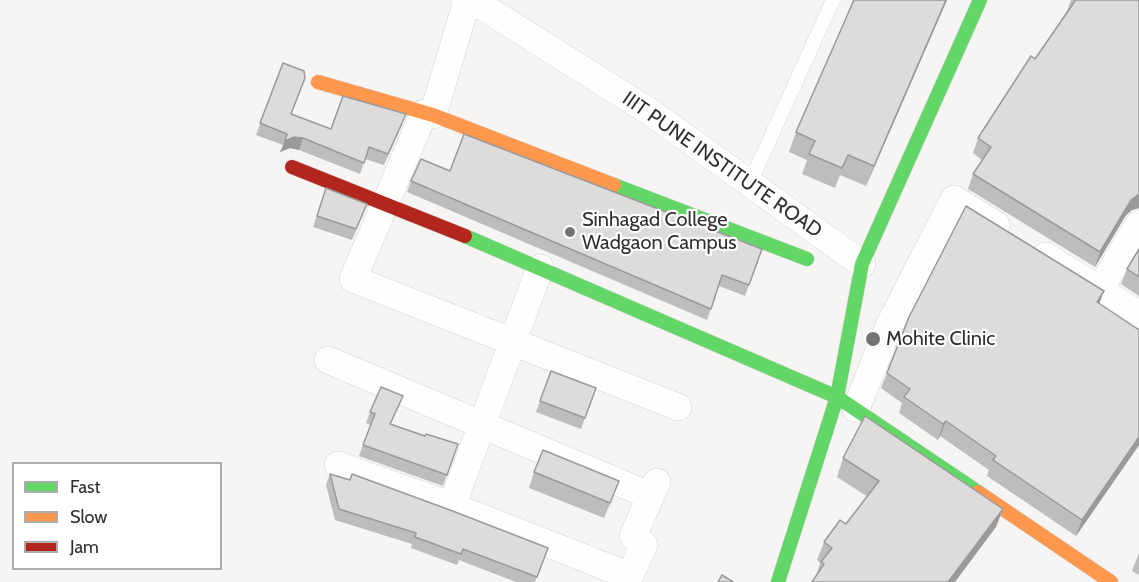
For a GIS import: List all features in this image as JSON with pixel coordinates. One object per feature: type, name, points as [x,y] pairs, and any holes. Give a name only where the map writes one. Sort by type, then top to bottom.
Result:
[{"type":"street","name":"IIIT PUNE INSTITUTE ROAD","points":[[466,0],[485,8],[653,114],[862,264]]},
{"type":"street","points":[[466,0],[428,114],[384,203],[353,279],[678,407]]},
{"type":"street","points":[[846,403],[862,264],[980,0]]},
{"type":"street","points":[[318,82],[428,114],[807,259]]},
{"type":"street","points":[[292,167],[540,268],[846,403],[1111,582]]},
{"type":"street","points":[[778,582],[820,454],[954,200],[1139,315]]},
{"type":"street","points":[[1100,289],[1139,224]]},
{"type":"street","points":[[452,506],[540,268]]},
{"type":"street","points":[[328,360],[482,425],[654,489],[633,537],[644,544],[629,579],[452,506],[338,465]]},
{"type":"lane","points":[[750,183],[833,0]]},
{"type":"building","points":[[854,0],[946,0],[874,166],[848,155],[842,168],[809,154],[815,141],[796,132]]},
{"type":"building","points":[[1074,0],[1139,0],[1139,194],[1131,200],[1100,252],[973,174],[991,147],[978,138],[1031,56],[1035,59]]},
{"type":"building","points":[[283,63],[304,71],[305,78],[291,114],[331,129],[343,96],[406,114],[388,154],[369,147],[364,163],[303,138],[294,137],[285,141],[287,134],[260,123]]},
{"type":"building","points":[[464,134],[762,249],[749,285],[722,275],[711,309],[411,181],[421,159],[450,171]]},
{"type":"building","points":[[326,188],[367,204],[356,229],[317,216]]},
{"type":"building","points":[[966,206],[1104,291],[1097,302],[1139,330],[1139,437],[1082,520],[993,460],[996,456],[946,421],[943,424],[904,397],[910,389],[887,373],[909,317]]},
{"type":"building","points":[[1139,249],[1139,277],[1127,269]]},
{"type":"building","points":[[551,371],[596,388],[585,418],[540,401]]},
{"type":"building","points":[[381,387],[403,396],[390,424],[458,444],[447,475],[363,445],[375,414],[370,412]]},
{"type":"building","points":[[865,416],[1003,509],[948,582],[812,582],[824,564],[821,562],[832,548],[824,542],[840,520],[846,524],[879,481],[843,458]]},
{"type":"building","points":[[543,450],[619,481],[610,503],[534,472]]},
{"type":"building","points":[[330,474],[350,480],[352,474],[548,548],[537,577],[463,549],[461,554],[415,537],[416,533],[339,509]]},
{"type":"building","points":[[722,575],[733,582],[718,582]]},
{"type":"traffic: fast","points":[[778,582],[837,397],[862,264],[980,0]]},
{"type":"traffic: fast","points":[[614,185],[807,259]]},
{"type":"traffic: fast","points":[[465,236],[837,397],[978,492]]},
{"type":"traffic: slow","points":[[318,82],[433,115],[614,185]]},
{"type":"traffic: slow","points":[[978,492],[1111,582]]},
{"type":"traffic: jam","points":[[292,167],[465,236]]},
{"type":"place","name":"Sinhagad College Wadgaon Campus","points":[[570,232]]},
{"type":"place","name":"Mohite Clinic","points":[[873,339]]}]
